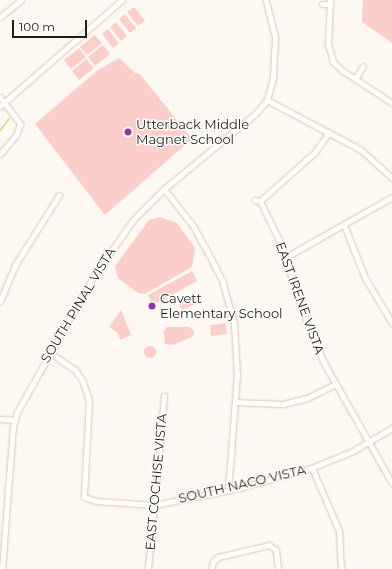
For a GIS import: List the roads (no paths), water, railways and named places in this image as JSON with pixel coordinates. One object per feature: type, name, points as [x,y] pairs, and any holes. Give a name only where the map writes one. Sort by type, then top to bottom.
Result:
[{"type":"street","points":[[0,17],[21,0]]},
{"type":"street","points":[[0,154],[16,135],[20,124],[2,101],[122,0]]},
{"type":"street","points":[[266,0],[274,37],[273,78],[267,100],[329,132],[369,155],[392,178]]},
{"type":"street","points":[[322,4],[330,2],[328,50],[338,67],[392,103]]},
{"type":"street","points":[[355,79],[363,66]]},
{"type":"street","name":"SOUTH PINAL VISTA","points":[[2,569],[15,420],[29,387],[116,243],[133,220],[164,189],[255,114],[267,100]]},
{"type":"street","name":"EAST IRENE VISTA","points":[[329,132],[315,152],[258,200],[286,257],[308,326],[336,384],[392,483]]},
{"type":"street","points":[[164,189],[193,226],[222,280],[235,334],[237,367],[228,490]]},
{"type":"street","points":[[0,301],[17,261],[59,195]]},
{"type":"street","points":[[286,257],[392,197]]},
{"type":"street","points":[[344,225],[365,278],[392,322]]},
{"type":"street","name":"SOUTH NACO VISTA","points":[[49,352],[75,370],[83,383],[89,400],[82,498],[96,501],[154,504],[228,490],[312,468],[368,442],[392,428]]},
{"type":"street","points":[[235,402],[283,404],[307,398],[336,384]]},
{"type":"street","name":"EAST COCHISE VISTA","points":[[148,569],[164,396]]},
{"type":"street","points":[[0,419],[15,420]]},
{"type":"street","points":[[312,468],[338,527],[342,551],[341,569]]},
{"type":"street","points":[[211,569],[213,562],[218,557],[265,546],[277,546],[278,569]]},
{"type":"waterway","points":[[0,131],[9,119]]},
{"type":"place","name":"Utterback Middle Magnet School","points":[[128,132]]},
{"type":"place","name":"Cavett Elementary School","points":[[152,306]]}]
